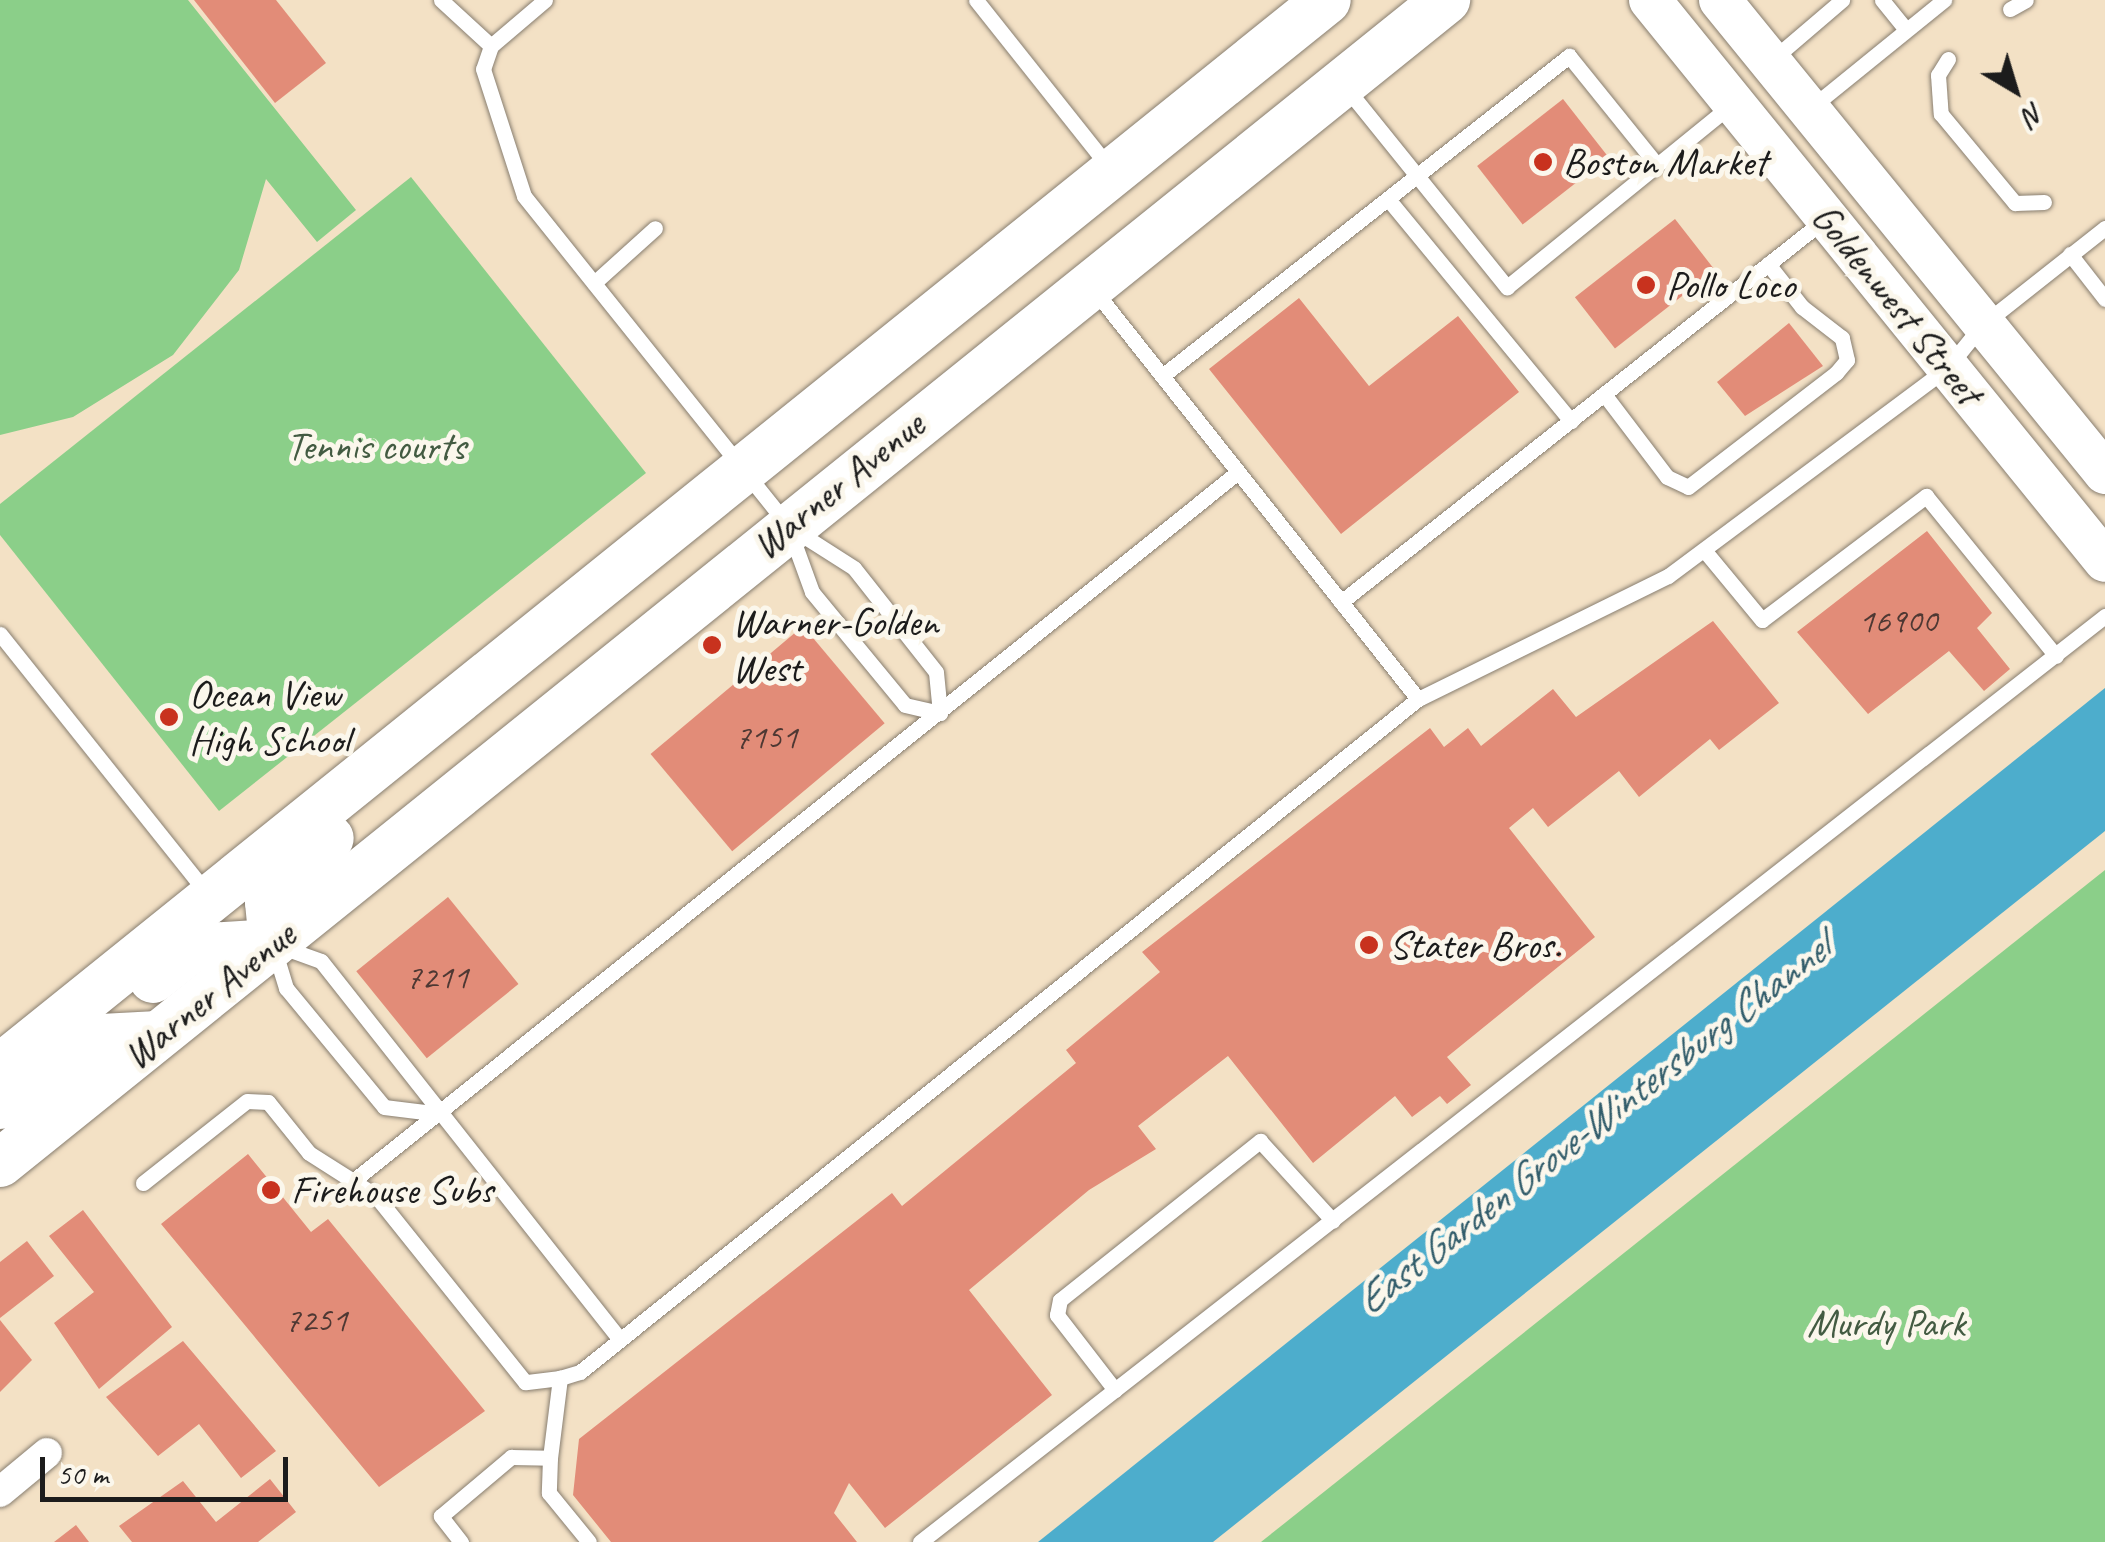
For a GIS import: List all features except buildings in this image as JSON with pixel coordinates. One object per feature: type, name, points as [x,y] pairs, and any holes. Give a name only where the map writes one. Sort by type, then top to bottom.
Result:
[{"type":"main road","name":"Warner Avenue","points":[[0,1068],[1327,0]]},
{"type":"main road","name":"Warner Avenue","points":[[0,1163],[1089,283],[1446,0]]},
{"type":"main road","name":"Goldenwest Street","points":[[1650,0],[2105,561]]},
{"type":"main road","name":"Goldenwest Street","points":[[1720,0],[2105,473]]},
{"type":"main road","points":[[56,1023],[112,1010],[192,948],[272,943],[270,902],[294,866],[379,798],[408,739]]},
{"type":"main road","points":[[0,1105],[102,1038],[158,1035]]},
{"type":"street","points":[[0,1492],[47,1453]]},
{"type":"lane","points":[[442,0],[491,46]]},
{"type":"lane","points":[[545,0],[491,46],[486,90],[524,196],[788,526],[812,592],[904,705],[940,713]]},
{"type":"lane","points":[[976,0],[1112,170]]},
{"type":"lane","points":[[1770,61],[1842,0]]},
{"type":"lane","points":[[1882,0],[1906,30]]},
{"type":"lane","points":[[1810,108],[1944,0]]},
{"type":"lane","points":[[2010,9],[2026,0]]},
{"type":"lane","points":[[1162,376],[1569,56],[1656,164]]},
{"type":"lane","points":[[1948,59],[1938,75],[1942,114],[2014,203],[2044,202]]},
{"type":"lane","points":[[1342,83],[1506,287],[1734,104]]},
{"type":"lane","points":[[1388,199],[1571,420]]},
{"type":"lane","points":[[1341,602],[1827,217]]},
{"type":"lane","points":[[594,282],[655,228]]},
{"type":"lane","points":[[143,1184],[247,1101],[268,1102],[309,1154],[375,1195],[524,1382],[560,1378],[620,1339],[1418,699],[1704,550],[1948,367],[1982,324],[2105,228]]},
{"type":"lane","points":[[2070,254],[2105,299]]},
{"type":"lane","points":[[1604,394],[1666,477],[1688,487],[1836,373],[1847,360],[1842,338],[1802,307],[1768,264]]},
{"type":"lane","points":[[1089,283],[1418,699]]},
{"type":"lane","points":[[353,1181],[1238,472]]},
{"type":"lane","points":[[1704,550],[1762,620],[1926,496],[2056,656]]},
{"type":"lane","points":[[788,526],[854,568],[936,672],[940,713]]},
{"type":"lane","points":[[920,1542],[2105,616]]},
{"type":"lane","points":[[0,634],[211,898]]},
{"type":"lane","points":[[272,943],[286,988],[384,1107],[433,1114]]},
{"type":"lane","points":[[272,943],[321,961],[425,1087],[433,1114],[620,1339]]},
{"type":"lane","points":[[1115,1390],[1057,1315],[1060,1300],[1260,1141],[1333,1221]]},
{"type":"lane","points":[[560,1378],[549,1492],[589,1542]]},
{"type":"lane","points":[[461,1542],[441,1516],[510,1457],[550,1458]]},
{"type":"green space","points":[[0,0],[188,0],[356,210],[317,242],[266,179],[239,270],[173,355],[73,417],[0,435]]},
{"type":"green space","name":"Tennis courts","points":[[411,177],[646,473],[219,811],[0,535],[0,504]]},
{"type":"green space","name":"Murdy Park","points":[[2105,870],[2105,1542],[1261,1542]]},
{"type":"water","name":"East Garden Grove-Wintersburg Channel","points":[[2105,688],[2105,831],[1213,1542],[1038,1542]]},
{"type":"place","name":"Boston Market","points":[[1543,162]]},
{"type":"place","name":"Pollo Loco","points":[[1646,285]]},
{"type":"place","name":"Warner-Golden West","points":[[712,645]]},
{"type":"place","name":"Ocean View High School","points":[[169,717]]},
{"type":"place","name":"Stater Bros.","points":[[1369,945]]},
{"type":"place","name":"Firehouse Subs","points":[[271,1190]]}]
